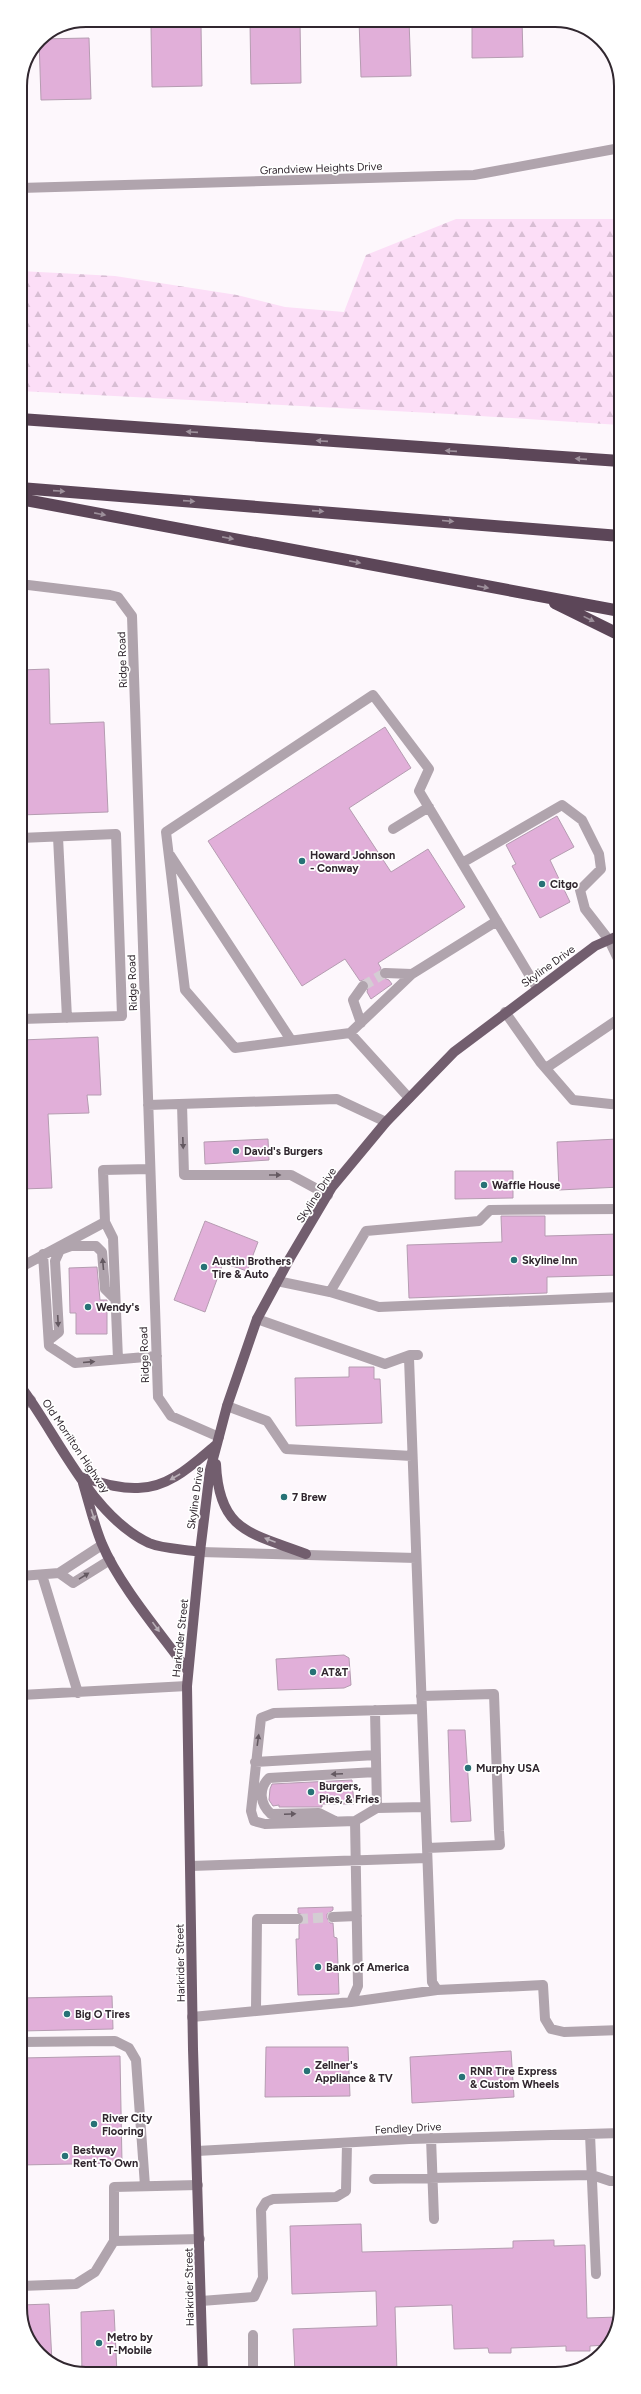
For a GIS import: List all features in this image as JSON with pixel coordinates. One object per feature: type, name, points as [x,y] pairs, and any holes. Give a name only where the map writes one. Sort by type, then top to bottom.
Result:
[{"type":"highway","points":[[27,419],[614,461]]},
{"type":"highway","points":[[27,489],[614,536]]},
{"type":"highway","points":[[27,501],[614,610]]},
{"type":"highway","points":[[541,596],[614,632]]},
{"type":"main road","name":"Skyline Drive","points":[[200,1552],[210,1470],[227,1406],[258,1319],[278,1281],[328,1195],[386,1122],[454,1052],[505,1012],[595,946],[614,938]]},
{"type":"main road","name":"Old Morrilton Highway","points":[[27,1395],[81,1477],[108,1512],[130,1533],[151,1543],[200,1552]]},
{"type":"main road","points":[[188,1671],[126,1585],[110,1560],[102,1545],[81,1477],[138,1488],[160,1485],[179,1475],[218,1440]]},
{"type":"main road","points":[[218,1440],[218,1486],[222,1502],[229,1516],[248,1532],[306,1554]]},
{"type":"main road","name":"Harkrider Street","points":[[200,1552],[187,1686],[191,1866],[192,2017],[203,2367]]},
{"type":"street","name":"Grandview Heights Drive","points":[[27,188],[474,175],[614,149]]},
{"type":"street","name":"Ridge Road","points":[[27,585],[118,597],[132,616],[158,1397],[171,1416],[218,1440]]},
{"type":"street","points":[[497,922],[412,974],[350,1033],[235,1048],[185,990],[166,832],[373,695],[429,769],[419,791],[537,988]]},
{"type":"street","points":[[462,863],[562,805],[582,820],[599,854],[601,869],[580,890],[585,909],[609,940],[614,950]]},
{"type":"street","points":[[393,829],[428,807]]},
{"type":"street","points":[[27,838],[116,834],[122,1016],[27,1019]]},
{"type":"street","points":[[58,837],[67,1018]]},
{"type":"street","points":[[168,853],[291,1040]]},
{"type":"street","points":[[385,973],[412,974]]},
{"type":"street","points":[[361,1023],[353,1000],[363,986]]},
{"type":"street","points":[[505,1012],[546,1068],[573,1100],[614,1104]]},
{"type":"street","points":[[546,1068],[614,1022]]},
{"type":"street","points":[[350,1033],[409,1098]]},
{"type":"street","points":[[148,1105],[336,1099],[386,1122]]},
{"type":"street","points":[[182,1104],[184,1174],[291,1175],[328,1195]]},
{"type":"street","points":[[118,1359],[113,1238],[105,1222],[103,1170],[150,1169]]},
{"type":"street","points":[[330,1292],[366,1231],[479,1221],[490,1210],[614,1209]]},
{"type":"street","points":[[27,1263],[105,1222]]},
{"type":"street","points":[[49,1340],[59,1332],[55,1261],[60,1250],[71,1246],[96,1246],[102,1252],[106,1289],[115,1299]]},
{"type":"street","points":[[43,1254],[49,1346],[75,1363],[157,1356]]},
{"type":"street","points":[[278,1281],[330,1292],[379,1307],[614,1297]]},
{"type":"street","points":[[258,1319],[385,1364],[414,1355],[412,1456],[432,1978],[437,1990]]},
{"type":"street","points":[[27,1403],[31,1400]]},
{"type":"street","points":[[227,1406],[267,1421],[286,1449],[412,1456]]},
{"type":"street","points":[[27,1576],[59,1573],[102,1545]]},
{"type":"street","points":[[200,1552],[416,1558]]},
{"type":"street","points":[[59,1573],[72,1583],[110,1560]]},
{"type":"street","points":[[42,1575],[78,1693]]},
{"type":"street","points":[[27,1695],[187,1686]]},
{"type":"street","points":[[191,1866],[356,1860],[500,1845],[494,1694],[421,1696]]},
{"type":"street","points":[[422,1709],[274,1713],[261,1718],[255,1762],[251,1811],[254,1821],[265,1824],[355,1821],[377,1808],[425,1807]]},
{"type":"street","points":[[375,1710],[377,1808]]},
{"type":"street","points":[[255,1762],[376,1755]]},
{"type":"street","points":[[336,1822],[319,1813],[271,1814],[264,1808],[261,1794],[264,1783],[270,1778],[376,1772]]},
{"type":"street","points":[[350,2002],[358,1986],[355,1821]]},
{"type":"street","points":[[333,1918],[357,1916]]},
{"type":"street","points":[[256,2009],[257,1919],[298,1919]]},
{"type":"street","points":[[192,2017],[256,2009],[350,2002],[437,1990],[543,1985],[545,2019],[551,2029],[564,2032],[614,2030]]},
{"type":"street","points":[[27,2042],[115,2041],[129,2048],[136,2060],[145,2186]]},
{"type":"street","name":"Fendley Drive","points":[[197,2151],[431,2138],[614,2133]]},
{"type":"street","points":[[590,2134],[596,2274]]},
{"type":"street","points":[[431,2138],[434,2219]]},
{"type":"street","points":[[201,2301],[254,2297],[263,2278],[262,2210],[266,2202],[273,2199],[336,2197],[346,2191],[347,2143]]},
{"type":"street","points":[[374,2179],[432,2176],[592,2175],[610,2181],[614,2181]]},
{"type":"street","points":[[27,2286],[76,2284],[95,2272],[114,2241],[114,2187],[198,2185]]},
{"type":"street","points":[[114,2241],[200,2239]]},
{"type":"street","points":[[253,2335],[253,2367]]},
{"type":"green space","points":[[456,219],[614,219],[614,425],[450,414],[27,391],[27,271],[115,276],[237,295],[285,307],[344,312],[366,255]]},
{"type":"building","points":[[151,27],[201,27],[202,86],[152,87]]},
{"type":"building","points":[[250,27],[300,27],[301,83],[251,84]]},
{"type":"building","points":[[359,27],[409,27],[411,76],[361,77]]},
{"type":"building","points":[[472,27],[522,27],[523,57],[472,58]]},
{"type":"building","points":[[89,38],[91,99],[41,100],[39,50],[51,39]]},
{"type":"building","points":[[49,669],[50,724],[104,722],[108,812],[27,815],[27,670]]},
{"type":"building","name":"Howard Johnson - Conway","points":[[385,727],[411,768],[349,808],[391,872],[428,849],[465,907],[378,963],[381,968],[379,976],[389,980],[392,984],[371,999],[367,992],[369,983],[364,980],[360,981],[345,959],[302,986],[208,841]]},
{"type":"building","points":[[557,816],[574,847],[550,860],[570,902],[540,918],[512,866],[516,864],[506,845]]},
{"type":"building","points":[[98,1037],[101,1095],[87,1095],[89,1113],[48,1114],[52,1188],[27,1189],[27,1040]]},
{"type":"building","name":"David's Burgers","points":[[268,1139],[269,1160],[205,1164],[204,1142]]},
{"type":"building","points":[[614,1139],[614,1187],[559,1190],[557,1142]]},
{"type":"building","name":"Waffle House","points":[[455,1171],[513,1171],[513,1198],[455,1199]]},
{"type":"building","name":"Skyline Inn","points":[[501,1216],[545,1216],[545,1236],[614,1234],[614,1275],[547,1277],[547,1293],[409,1298],[407,1245],[502,1242]]},
{"type":"building","name":"Austin Brothers Tire & Auto","points":[[205,1221],[258,1242],[247,1271],[223,1263],[205,1312],[174,1300]]},
{"type":"building","name":"Wendy's","points":[[97,1267],[100,1300],[107,1300],[107,1334],[76,1334],[76,1313],[70,1313],[69,1268]]},
{"type":"building","points":[[349,1367],[374,1367],[374,1379],[380,1379],[382,1423],[296,1426],[295,1378],[349,1377]]},
{"type":"building","name":"AT&T","points":[[344,1655],[349,1658],[351,1685],[344,1688],[278,1690],[276,1659]]},
{"type":"building","points":[[448,1730],[465,1730],[471,1821],[451,1822]]},
{"type":"building","name":"Burgers, Pies, & Fries","points":[[352,1780],[354,1804],[322,1804],[322,1807],[279,1807],[279,1805],[273,1806],[269,1800],[272,1784]]},
{"type":"building","name":"Bank of America","points":[[333,1907],[333,1910],[327,1914],[327,1918],[330,1923],[333,1923],[334,1937],[337,1938],[339,1994],[298,1995],[296,1939],[299,1939],[299,1925],[304,1919],[303,1915],[298,1913],[298,1908]]},
{"type":"building","name":"Big O Tires","points":[[112,1996],[113,2029],[27,2031],[27,1998]]},
{"type":"building","name":"Zellner's Appliance & TV","points":[[266,2047],[348,2047],[350,2096],[265,2097]]},
{"type":"building","name":"RNR Tire Express & Custom Wheels","points":[[511,2051],[514,2097],[412,2103],[410,2057]]},
{"type":"building","points":[[120,2056],[122,2163],[27,2165],[27,2058]]},
{"type":"building","points":[[361,2224],[362,2252],[513,2248],[513,2241],[554,2240],[554,2246],[585,2245],[587,2318],[613,2317],[610,2331],[600,2345],[590,2346],[590,2351],[566,2351],[566,2346],[511,2348],[511,2353],[489,2353],[488,2348],[454,2349],[452,2305],[395,2307],[397,2367],[295,2367],[293,2329],[377,2326],[376,2291],[292,2294],[290,2226]]},
{"type":"building","points":[[49,2304],[52,2356],[42,2347],[31,2331],[28,2320],[27,2305]]},
{"type":"building","name":"Metro by T-Mobile","points":[[114,2310],[117,2367],[82,2367],[81,2312]]},
{"type":"tunnel","points":[[363,986],[385,973]]},
{"type":"tunnel","points":[[298,1919],[333,1917]]},
{"type":"place","name":"Howard Johnson - Conway","points":[[302,861]]},
{"type":"place","name":"Citgo","points":[[542,884]]},
{"type":"place","name":"David's Burgers","points":[[236,1151]]},
{"type":"place","name":"Waffle House","points":[[484,1185]]},
{"type":"place","name":"Skyline Inn","points":[[514,1260]]},
{"type":"place","name":"Austin Brothers Tire & Auto","points":[[204,1267]]},
{"type":"place","name":"Wendy's","points":[[88,1307]]},
{"type":"place","name":"7 Brew","points":[[284,1497]]},
{"type":"place","name":"AT&T","points":[[313,1672]]},
{"type":"place","name":"Murphy USA","points":[[468,1768]]},
{"type":"place","name":"Burgers, Pies, & Fries","points":[[311,1792]]},
{"type":"place","name":"Bank of America","points":[[318,1967]]},
{"type":"place","name":"Big O Tires","points":[[67,2014]]},
{"type":"place","name":"Zellner's Appliance & TV","points":[[307,2071]]},
{"type":"place","name":"RNR Tire Express & Custom Wheels","points":[[462,2077]]},
{"type":"place","name":"River City Flooring","points":[[94,2124]]},
{"type":"place","name":"Bestway Rent To Own","points":[[65,2156]]},
{"type":"place","name":"Metro by T-Mobile","points":[[99,2343]]}]
